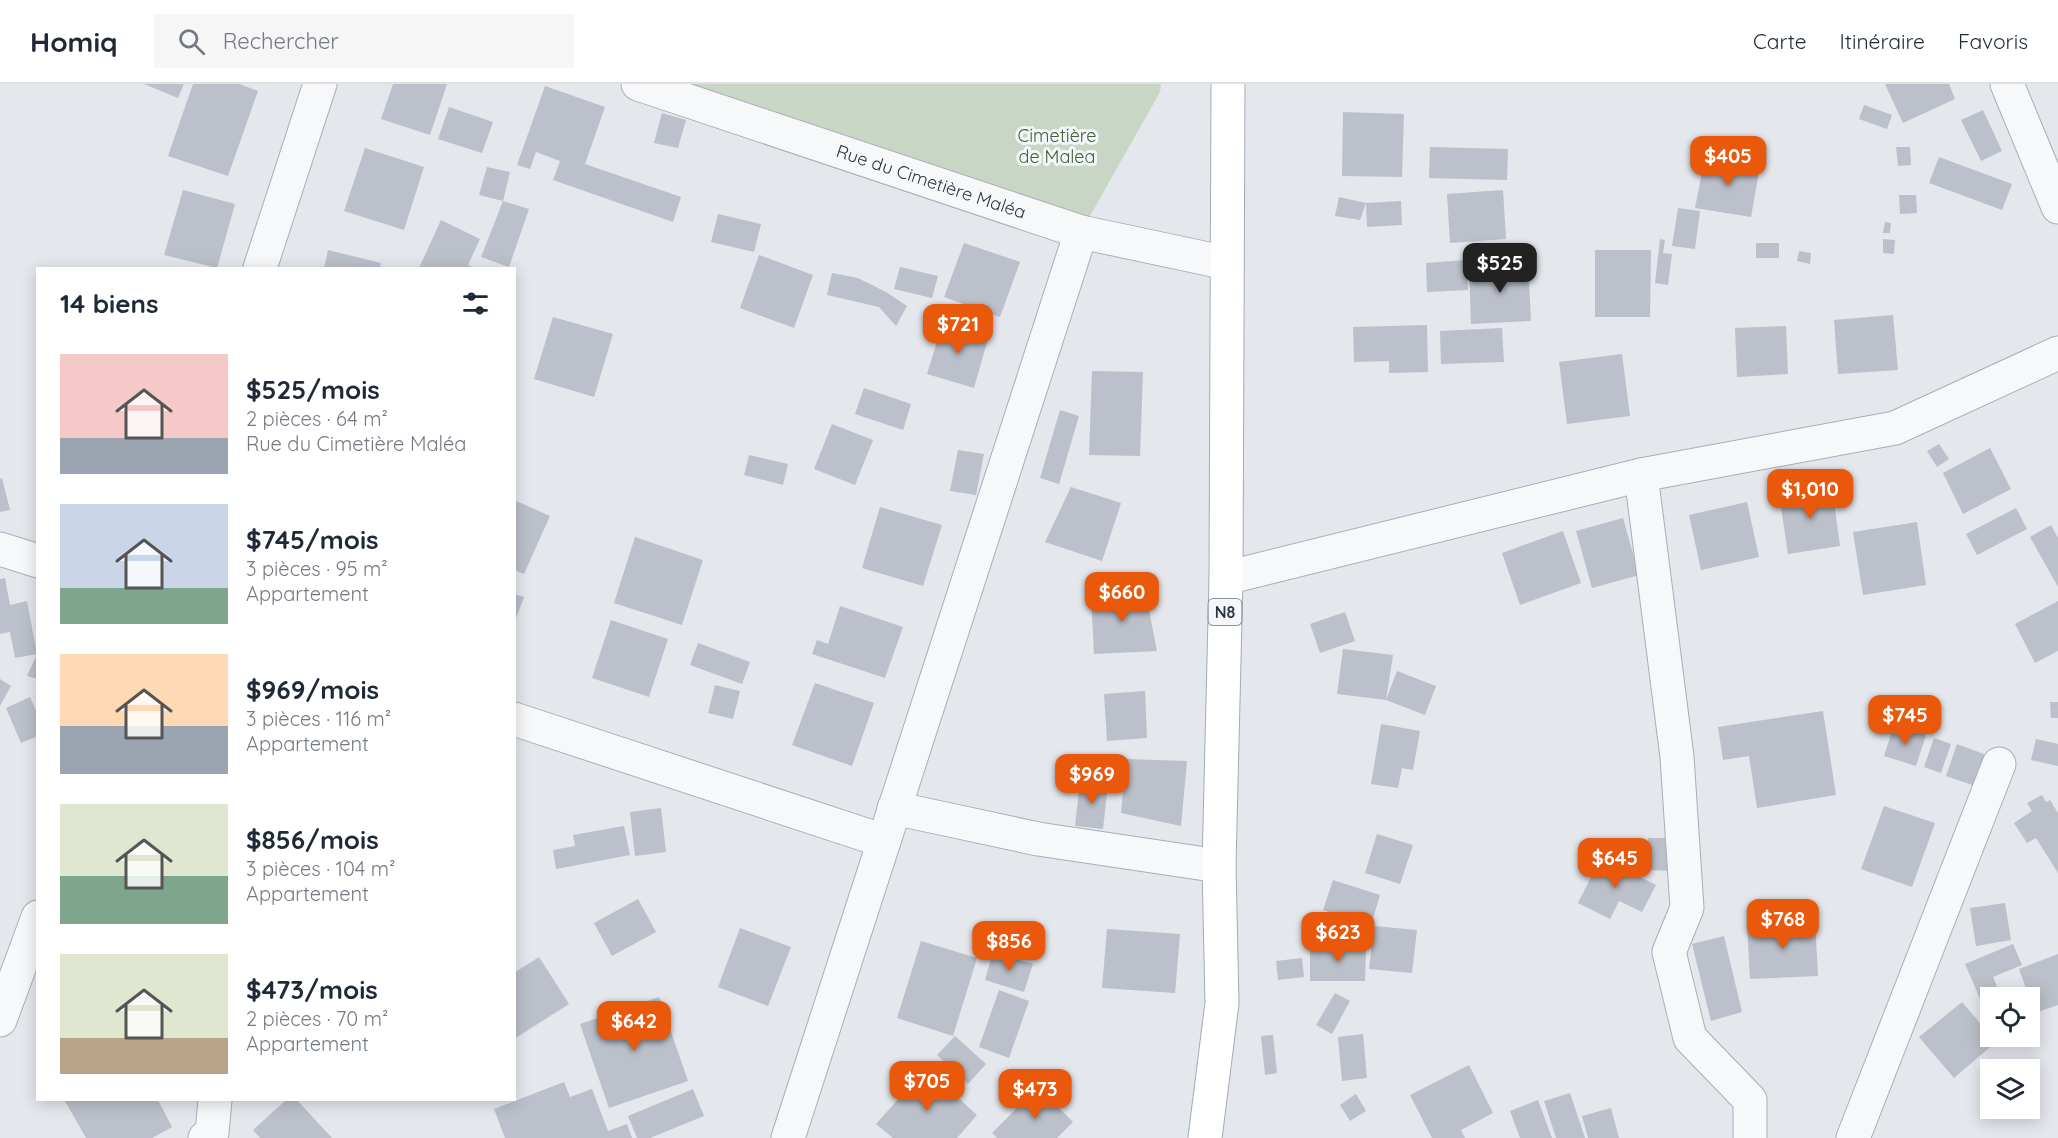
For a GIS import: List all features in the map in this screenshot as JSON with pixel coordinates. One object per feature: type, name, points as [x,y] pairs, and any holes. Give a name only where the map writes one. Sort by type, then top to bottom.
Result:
[{"type":"main road","name":"N8","points":[[1205,1138],[1222,1003],[1219,866],[1226,578],[1228,84]]},
{"type":"street","points":[[260,267],[320,84]]},
{"type":"street","name":"Rue du Cimetière Maléa","points":[[638,84],[1081,232],[1227,263]]},
{"type":"street","points":[[2007,84],[2058,207]]},
{"type":"street","points":[[788,1138],[1081,232]]},
{"type":"street","points":[[1226,578],[1641,475],[1895,428],[2058,353]]},
{"type":"street","points":[[1641,475],[1677,757],[1687,908],[1669,952],[1690,1038],[1750,1100],[1750,1138]]},
{"type":"street","points":[[0,549],[36,560]]},
{"type":"street","points":[[516,720],[884,842]]},
{"type":"street","points":[[1853,1138],[1999,764]]},
{"type":"street","points":[[894,808],[1038,839],[1219,866]]},
{"type":"street","points":[[0,1020],[36,922]]},
{"type":"street","points":[[205,1138],[212,1133],[215,1101]]},
{"type":"green space","name":"Cimetière de Malea","points":[[673,84],[1161,84],[1160,92],[1086,223]]},
{"type":"building","points":[[144,84],[184,84],[178,98]]},
{"type":"building","points":[[193,84],[239,84],[258,91],[228,176],[168,156]]},
{"type":"building","points":[[393,84],[447,84],[430,135],[381,119]]},
{"type":"building","points":[[1885,84],[1949,84],[1955,99],[1903,123]]},
{"type":"building","points":[[545,86],[605,107],[585,164],[681,197],[673,222],[553,180],[560,161],[536,152],[530,169],[517,165]]},
{"type":"building","points":[[1864,105],[1892,115],[1887,129],[1859,119]]},
{"type":"building","points":[[449,107],[493,122],[482,153],[438,139]]},
{"type":"building","points":[[1983,110],[2002,151],[1981,161],[1961,120]]},
{"type":"building","points":[[1343,112],[1404,114],[1402,177],[1342,176]]},
{"type":"building","points":[[662,113],[686,120],[678,148],[654,143]]},
{"type":"building","points":[[1430,147],[1508,149],[1507,180],[1429,178]]},
{"type":"building","points":[[1896,147],[1910,147],[1911,165],[1898,166]]},
{"type":"building","points":[[365,148],[424,167],[404,230],[344,211]]},
{"type":"building","points":[[1705,157],[1760,166],[1751,217],[1695,208]]},
{"type":"building","points":[[1939,157],[2012,184],[2002,210],[1929,183]]},
{"type":"building","points":[[487,167],[510,172],[503,201],[479,195]]},
{"type":"building","points":[[183,190],[235,204],[217,267],[164,255]]},
{"type":"building","points":[[1503,190],[1506,239],[1450,243],[1447,194]]},
{"type":"building","points":[[1899,195],[1916,195],[1917,213],[1900,214]]},
{"type":"building","points":[[1339,197],[1366,203],[1360,220],[1335,216]]},
{"type":"building","points":[[503,201],[529,209],[509,267],[481,257]]},
{"type":"building","points":[[1401,201],[1402,225],[1367,227],[1366,203]]},
{"type":"building","points":[[1678,208],[1700,211],[1695,249],[1672,246]]},
{"type":"building","points":[[718,214],[761,224],[754,252],[711,242]]},
{"type":"building","points":[[441,220],[480,239],[468,265],[472,267],[419,267]]},
{"type":"building","points":[[1885,222],[1891,223],[1890,233],[1883,233]]},
{"type":"building","points":[[1660,239],[1665,240],[1663,253],[1672,254],[1668,285],[1655,283]]},
{"type":"building","points":[[1883,239],[1895,240],[1894,254],[1883,253]]},
{"type":"building","points":[[964,243],[1020,262],[1000,317],[944,297]]},
{"type":"building","points":[[1756,243],[1779,243],[1779,258],[1756,258]]},
{"type":"building","points":[[328,250],[381,263],[380,267],[324,267]]},
{"type":"building","points":[[1595,250],[1651,250],[1650,317],[1595,317]]},
{"type":"building","points":[[1799,251],[1811,253],[1810,264],[1797,261]]},
{"type":"building","points":[[759,255],[813,275],[794,328],[740,308]]},
{"type":"building","points":[[1466,260],[1468,290],[1427,292],[1426,263]]},
{"type":"building","points":[[1528,264],[1531,321],[1471,324],[1469,267]]},
{"type":"building","points":[[900,267],[938,276],[932,298],[894,289]]},
{"type":"building","points":[[832,273],[858,278],[907,306],[896,326],[879,307],[827,295]]},
{"type":"building","points":[[1893,315],[1898,370],[1838,374],[1834,320]]},
{"type":"building","points":[[553,317],[613,334],[594,397],[534,379]]},
{"type":"building","points":[[943,322],[989,335],[974,388],[927,374]]},
{"type":"building","points":[[1427,325],[1428,372],[1389,373],[1389,361],[1354,362],[1353,327]]},
{"type":"building","points":[[1786,326],[1788,374],[1737,377],[1735,328]]},
{"type":"building","points":[[1502,328],[1504,362],[1441,364],[1440,331]]},
{"type":"building","points":[[1622,354],[1630,416],[1567,424],[1559,362]]},
{"type":"building","points":[[1092,371],[1143,372],[1140,456],[1089,455]]},
{"type":"building","points":[[864,388],[911,404],[903,430],[855,414]]},
{"type":"building","points":[[1060,410],[1079,416],[1059,484],[1040,478]]},
{"type":"building","points":[[832,424],[873,440],[855,485],[814,469]]},
{"type":"building","points":[[1939,444],[1949,459],[1937,467],[1927,451]]},
{"type":"building","points":[[1990,448],[2011,489],[1963,514],[1943,473]]},
{"type":"building","points":[[958,450],[984,454],[976,495],[950,491]]},
{"type":"building","points":[[749,455],[788,464],[783,485],[744,475]]},
{"type":"building","points":[[2,478],[10,510],[0,512],[0,479]]},
{"type":"building","points":[[1071,487],[1121,503],[1102,561],[1045,542]]},
{"type":"building","points":[[1832,487],[1840,546],[1788,554],[1779,494]]},
{"type":"building","points":[[516,501],[550,516],[524,574],[516,571]]},
{"type":"building","points":[[1747,502],[1759,557],[1701,570],[1689,515]]},
{"type":"building","points":[[880,507],[942,525],[923,586],[862,568]]},
{"type":"building","points":[[2016,508],[2027,529],[1977,555],[1966,534]]},
{"type":"building","points":[[1623,518],[1639,575],[1592,588],[1576,531]]},
{"type":"building","points":[[1917,522],[1926,585],[1863,595],[1853,532]]},
{"type":"building","points":[[2051,525],[2058,538],[2058,587],[2030,537]]},
{"type":"building","points":[[1563,531],[1581,583],[1520,605],[1502,553]]},
{"type":"building","points":[[635,537],[703,560],[682,625],[614,603]]},
{"type":"building","points":[[5,578],[10,605],[27,601],[36,654],[15,658],[10,632],[0,634],[0,579]]},
{"type":"building","points":[[1145,589],[1157,651],[1094,654],[1091,597]]},
{"type":"building","points":[[516,595],[524,597],[516,618]]},
{"type":"building","points":[[2058,601],[2058,651],[2035,663],[2015,624]]},
{"type":"building","points":[[840,606],[903,627],[885,678],[812,654],[817,640],[828,644]]},
{"type":"building","points":[[1345,612],[1355,641],[1320,653],[1310,624]]},
{"type":"building","points":[[611,620],[668,639],[649,697],[592,678]]},
{"type":"building","points":[[698,643],[750,662],[742,684],[690,665]]},
{"type":"building","points":[[1343,649],[1393,655],[1386,700],[1337,694]]},
{"type":"building","points":[[36,656],[36,678],[27,676]]},
{"type":"building","points":[[1397,671],[1436,686],[1425,715],[1386,700]]},
{"type":"building","points":[[0,679],[11,686],[0,706]]},
{"type":"building","points":[[815,683],[874,703],[852,766],[792,745]]},
{"type":"building","points":[[715,685],[740,691],[733,719],[708,713]]},
{"type":"building","points":[[1145,691],[1147,738],[1107,741],[1104,694]]},
{"type":"building","points":[[30,697],[36,710],[36,737],[21,743],[6,708]]},
{"type":"building","points":[[2050,702],[2058,702],[2058,718],[2051,718]]},
{"type":"building","points":[[1823,711],[1836,795],[1757,808],[1749,756],[1723,760],[1718,727]]},
{"type":"building","points":[[1381,724],[1420,731],[1413,770],[1402,768],[1398,788],[1371,784]]},
{"type":"building","points":[[1894,725],[1926,735],[1916,766],[1884,756]]},
{"type":"building","points":[[1934,738],[1951,744],[1941,773],[1924,767]]},
{"type":"building","points":[[2036,739],[2058,744],[2058,766],[2031,760]]},
{"type":"building","points":[[1957,744],[1989,756],[1978,787],[1946,776]]},
{"type":"building","points":[[1126,759],[1187,761],[1181,826],[1121,813]]},
{"type":"building","points":[[1080,782],[1108,784],[1103,829],[1075,826]]},
{"type":"building","points":[[2042,795],[2046,802],[2050,800],[2058,813],[2058,873],[2036,838],[2027,843],[2014,823],[2032,811],[2027,803]]},
{"type":"building","points":[[1884,806],[1935,823],[1912,887],[1861,869]]},
{"type":"building","points":[[661,808],[666,852],[635,856],[630,812]]},
{"type":"building","points":[[624,826],[630,855],[556,869],[553,850],[575,846],[573,835]]},
{"type":"building","points":[[1377,834],[1413,845],[1400,884],[1365,873]]},
{"type":"building","points":[[1648,838],[1675,838],[1674,871],[1647,870]]},
{"type":"building","points":[[1601,857],[1656,885],[1642,912],[1619,901],[1610,919],[1578,903]]},
{"type":"building","points":[[1333,880],[1380,895],[1371,925],[1323,910]]},
{"type":"building","points":[[638,899],[656,932],[612,956],[594,923]]},
{"type":"building","points":[[2005,903],[2011,940],[1976,946],[1970,908]]},
{"type":"building","points":[[1815,921],[1818,976],[1750,979],[1747,925]]},
{"type":"building","points":[[1374,926],[1417,930],[1412,973],[1369,969]]},
{"type":"building","points":[[740,928],[791,947],[768,1006],[718,987]]},
{"type":"building","points":[[1107,929],[1180,934],[1175,993],[1102,988]]},
{"type":"building","points":[[1724,936],[1742,1012],[1711,1021],[1692,944]]},
{"type":"building","points":[[921,941],[977,958],[953,1036],[897,1018]]},
{"type":"building","points":[[2013,944],[2022,965],[1993,977],[1997,987],[1980,987],[1980,999],[1965,964]]},
{"type":"building","points":[[1310,946],[1366,946],[1365,981],[1310,981]]},
{"type":"building","points":[[993,952],[1033,964],[1024,992],[985,980]]},
{"type":"building","points":[[2058,954],[2058,1005],[2040,1011],[2040,987],[2026,987],[2019,969]]},
{"type":"building","points":[[539,957],[569,1004],[516,1038],[516,972]]},
{"type":"building","points":[[1302,958],[1304,977],[1278,980],[1276,961]]},
{"type":"building","points":[[999,990],[1029,1001],[1009,1058],[979,1047]]},
{"type":"building","points":[[1335,993],[1350,1001],[1332,1034],[1316,1025]]},
{"type":"building","points":[[659,997],[688,1081],[609,1108],[580,1024]]},
{"type":"building","points":[[1962,1002],[1980,1023],[1980,1047],[1990,1047],[1954,1078],[1919,1037]]},
{"type":"building","points":[[1363,1034],[1367,1078],[1342,1081],[1338,1037]]},
{"type":"building","points":[[1273,1035],[1277,1073],[1265,1075],[1261,1036]]},
{"type":"building","points":[[955,1036],[986,1064],[968,1084],[937,1055]]},
{"type":"building","points":[[1469,1065],[1493,1113],[1461,1130],[1465,1138],[1432,1138],[1410,1095]]},
{"type":"building","points":[[926,1068],[977,1115],[957,1138],[893,1138],[876,1124]]},
{"type":"building","points":[[564,1082],[570,1097],[592,1089],[608,1131],[627,1124],[632,1138],[505,1138],[494,1109]]},
{"type":"building","points":[[1038,1087],[1073,1122],[1057,1138],[997,1138],[992,1133]]},
{"type":"building","points":[[693,1089],[704,1116],[650,1138],[637,1138],[628,1116]]},
{"type":"building","points":[[1570,1093],[1585,1138],[1556,1138],[1544,1101]]},
{"type":"building","points":[[1356,1094],[1366,1111],[1350,1121],[1340,1105]]},
{"type":"building","points":[[1538,1100],[1552,1138],[1520,1138],[1510,1111]]},
{"type":"building","points":[[65,1101],[159,1101],[172,1127],[152,1138],[86,1138]]},
{"type":"building","points":[[285,1101],[298,1101],[332,1138],[260,1138],[253,1130]]},
{"type":"building","points":[[1611,1108],[1619,1138],[1588,1138],[1582,1116]]}]
